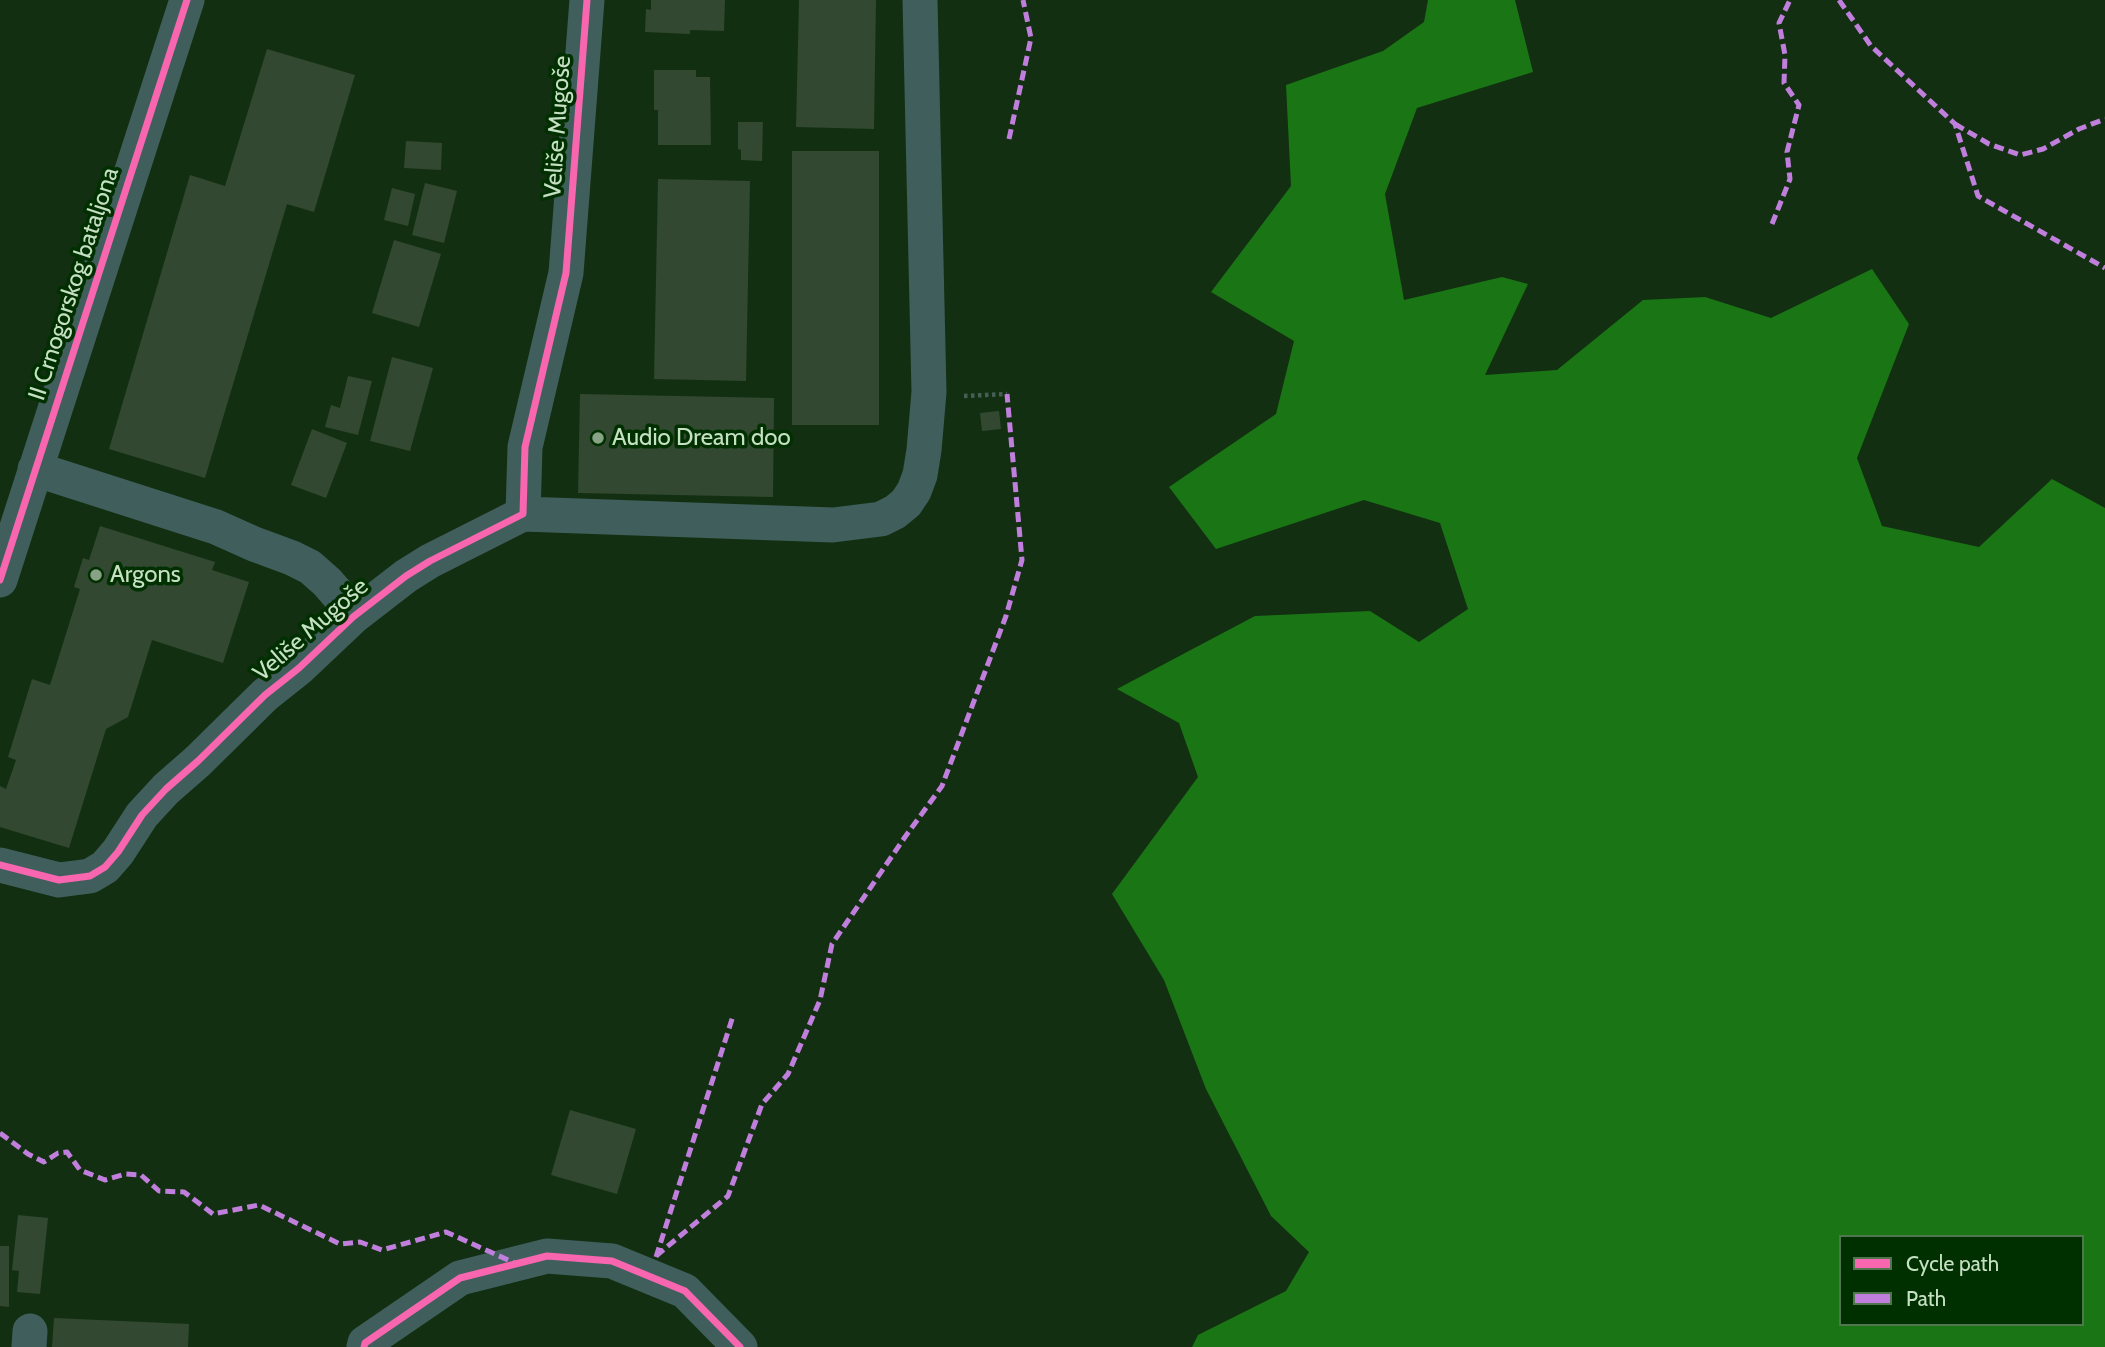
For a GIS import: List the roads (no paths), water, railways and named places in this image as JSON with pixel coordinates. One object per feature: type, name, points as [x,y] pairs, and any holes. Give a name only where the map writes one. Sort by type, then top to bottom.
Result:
[{"type":"street","name":"II Crnogorskog bataljona","points":[[0,580],[187,0]]},
{"type":"street","name":"Veliše Mugoše","points":[[0,866],[59,880],[89,876],[105,867],[142,815],[166,789],[265,695],[299,668],[353,617],[430,561],[523,514],[525,447],[566,274],[587,0]]},
{"type":"street","points":[[523,514],[809,526],[881,519],[906,503],[920,475],[928,398],[920,0]]},
{"type":"street","name":"Veliše Mugoše","points":[[35,469],[216,527],[292,558],[310,567],[327,582],[353,617]]},
{"type":"street","points":[[364,1347],[365,1343],[460,1278],[547,1256],[612,1261],[685,1291],[740,1347]]},
{"type":"place","name":"Audio Dream doo","points":[[598,438]]},
{"type":"place","name":"Argons","points":[[96,575]]}]
